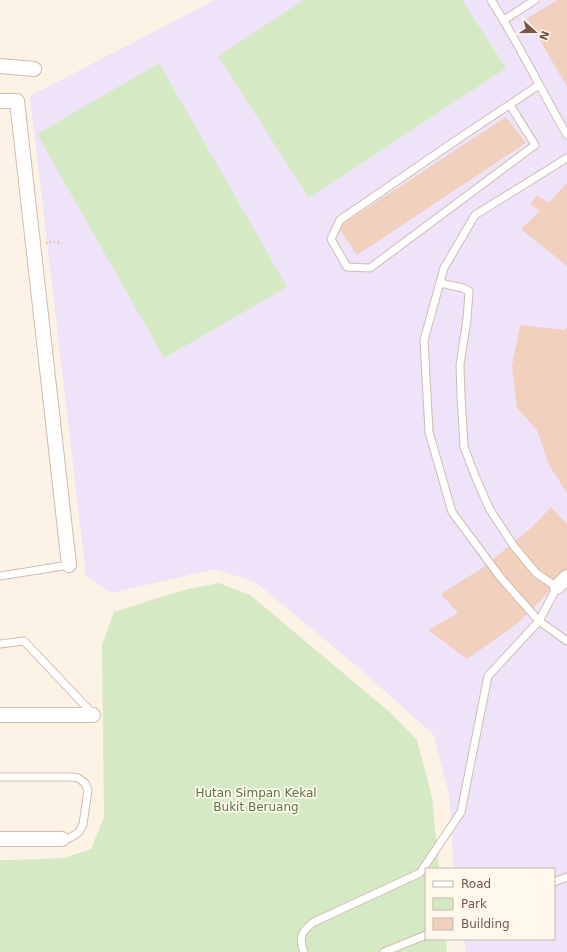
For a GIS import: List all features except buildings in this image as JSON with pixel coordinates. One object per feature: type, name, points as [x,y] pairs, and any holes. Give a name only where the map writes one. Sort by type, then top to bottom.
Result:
[{"type":"street","points":[[0,66],[34,69]]},
{"type":"street","points":[[0,101],[17,101],[69,566]]},
{"type":"street","points":[[0,715],[93,715]]},
{"type":"street","points":[[0,839],[62,840]]},
{"type":"lane","points":[[491,0],[504,20],[567,135]]},
{"type":"lane","points":[[504,20],[535,0]]},
{"type":"lane","points":[[510,105],[535,145],[370,268],[347,267],[331,239],[340,220],[455,140],[539,85]]},
{"type":"lane","points":[[567,158],[475,215],[444,268],[424,340],[429,432],[452,512],[501,578],[539,622],[567,641]]},
{"type":"lane","points":[[304,952],[301,944],[304,930],[314,922],[420,873],[462,812],[488,676],[539,622],[562,582],[536,573],[513,545],[489,508],[476,478],[464,447],[461,396],[460,365],[467,319],[469,291],[463,288],[440,283]]},
{"type":"lane","points":[[0,576],[69,566]]},
{"type":"lane","points":[[0,644],[24,641],[93,715]]},
{"type":"lane","points":[[0,777],[71,777],[78,778],[84,783],[88,790],[83,824],[79,832],[70,838],[62,840]]},
{"type":"lane","points":[[555,882],[567,877]]},
{"type":"lane","points":[[384,952],[425,935]]},
{"type":"path","points":[[53,242],[62,244]]},
{"type":"shaded area","points":[[215,0],[567,0],[567,952],[466,952],[464,940],[555,940],[555,868],[454,868],[449,793],[433,734],[353,663],[255,582],[215,569],[111,593],[86,576],[30,96]]},
{"type":"green space","points":[[304,0],[462,0],[506,68],[309,198],[218,56]]},
{"type":"green space","points":[[159,63],[287,287],[164,358],[37,134]]},
{"type":"green space","name":"Hutan Simpan Kekal Bukit Beruang","points":[[219,583],[250,595],[392,714],[417,740],[432,797],[439,868],[425,868],[425,940],[446,940],[447,952],[0,952],[0,860],[64,858],[91,849],[104,817],[102,645],[114,612],[188,589]]}]
